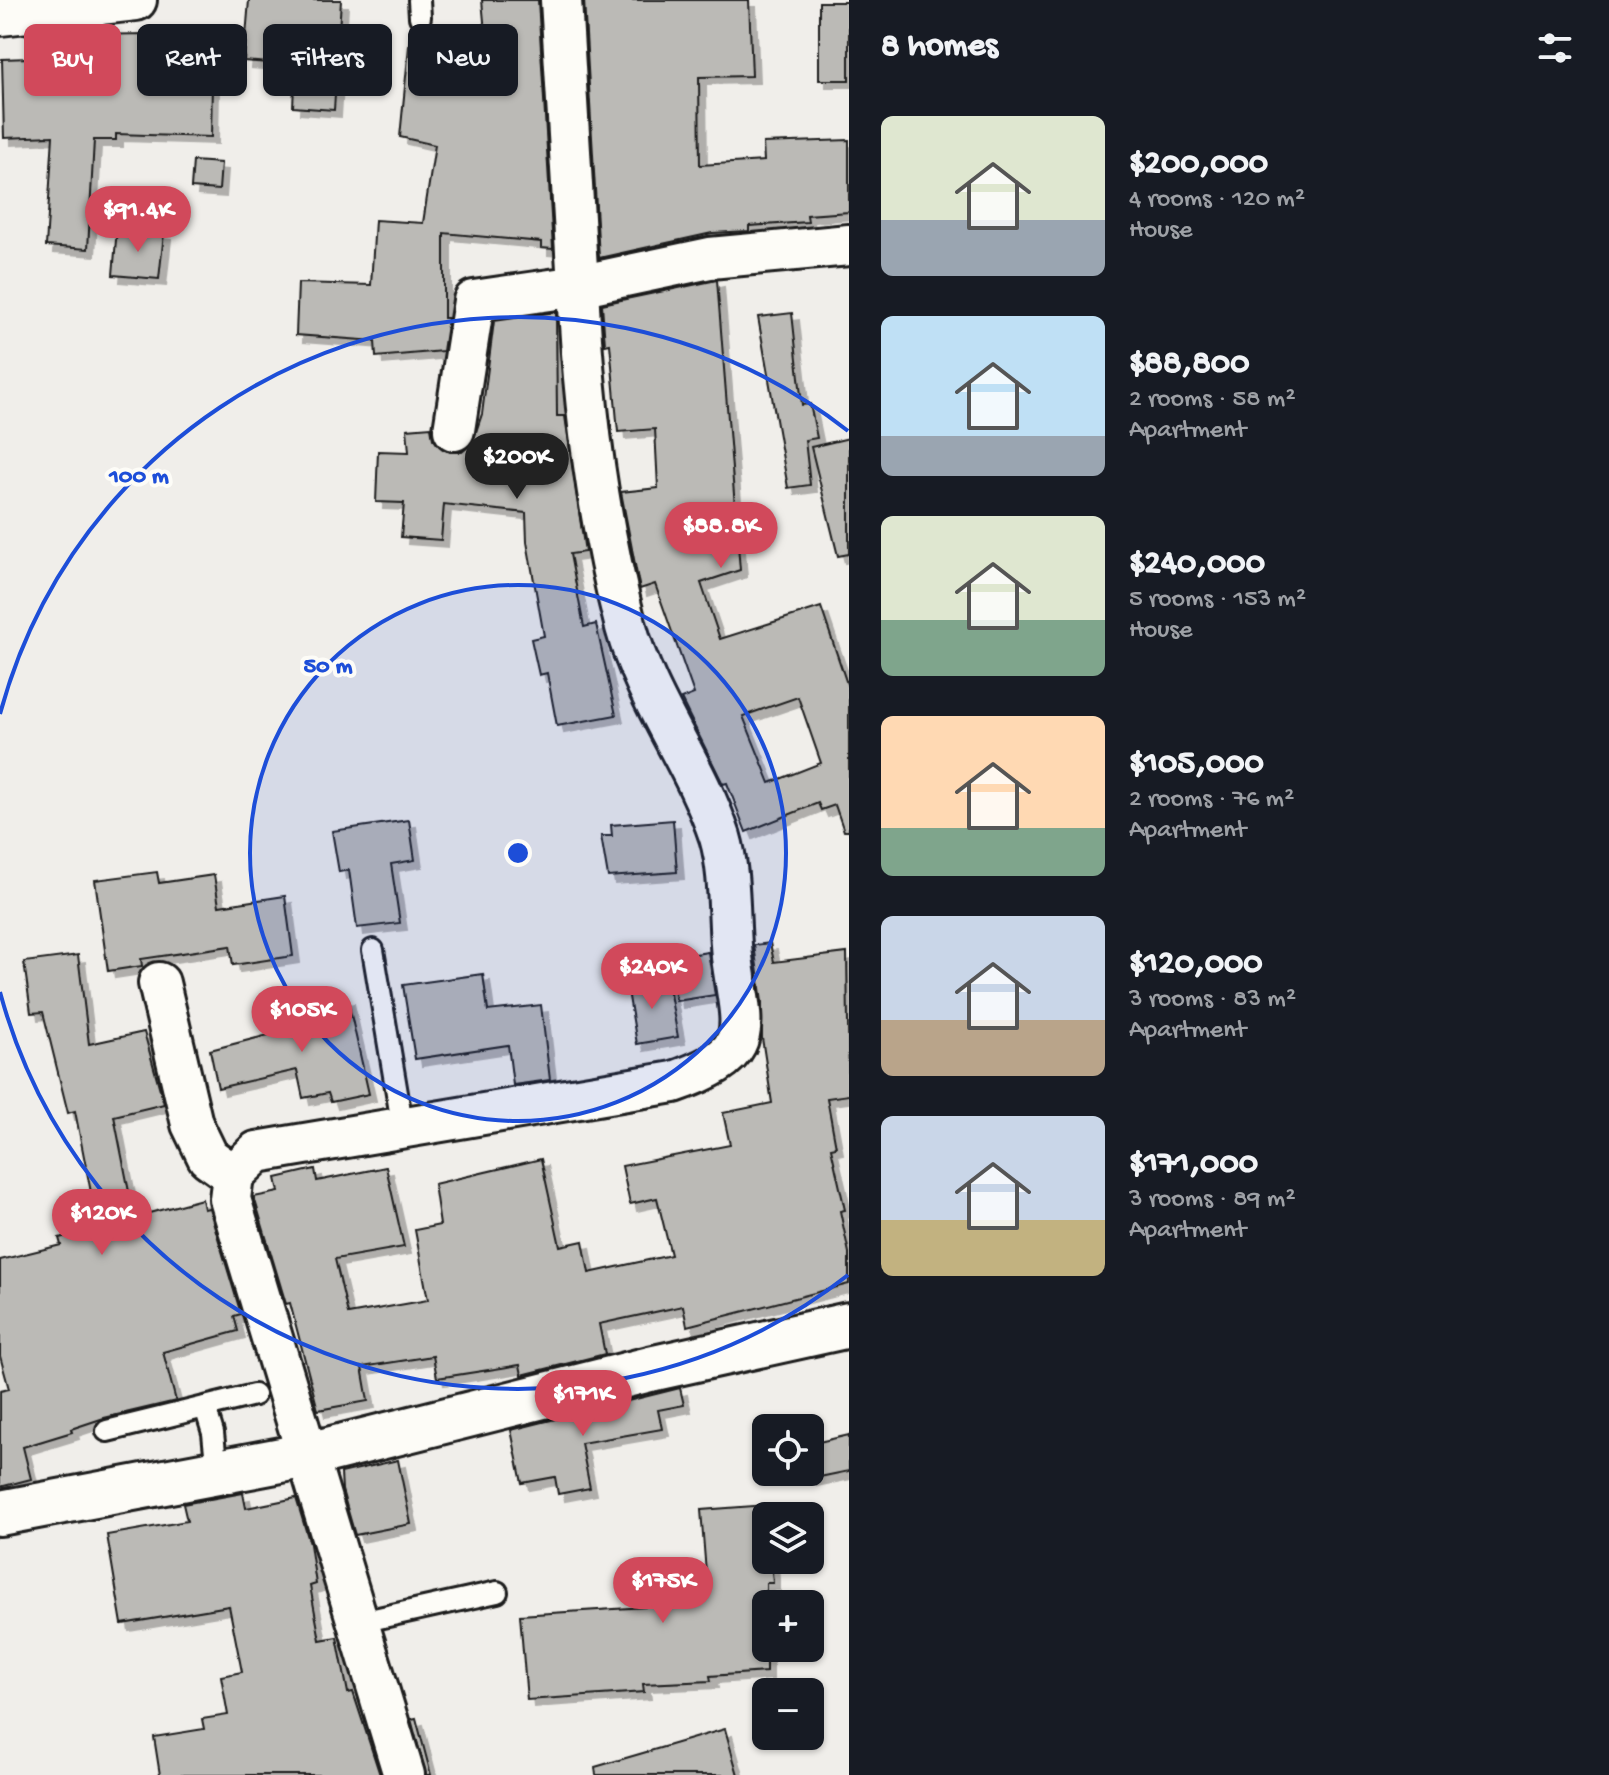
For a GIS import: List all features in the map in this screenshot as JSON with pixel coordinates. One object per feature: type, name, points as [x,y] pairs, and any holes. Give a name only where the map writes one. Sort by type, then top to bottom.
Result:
[{"type":"street","points":[[0,15],[136,0]]},
{"type":"street","points":[[404,1775],[230,1199],[233,1175],[257,1152],[674,1082],[711,1069],[737,1044],[743,1014],[733,960],[721,841],[627,631],[606,542],[582,365],[561,0]]},
{"type":"street","points":[[454,430],[474,301],[578,286],[710,258],[849,245]]},
{"type":"street","points":[[159,983],[192,1124],[208,1157],[233,1175]]},
{"type":"street","points":[[0,1513],[308,1455],[650,1369],[849,1325]]},
{"type":"lane","points":[[373,950],[403,1129]]},
{"type":"lane","points":[[107,1431],[254,1395]]},
{"type":"lane","points":[[205,1407],[213,1433],[217,1472]]},
{"type":"lane","points":[[356,1623],[497,1592]]},
{"type":"building","points":[[249,0],[341,0],[339,24],[263,24],[263,62],[247,61]]},
{"type":"building","points":[[482,0],[538,0],[553,249],[541,248],[541,242],[444,233],[444,318],[448,318],[443,351],[376,357],[375,341],[296,335],[298,283],[371,285],[375,220],[423,223],[435,145],[400,137],[408,56],[408,96],[518,96],[518,24],[484,24]]},
{"type":"building","points":[[584,0],[749,0],[752,76],[699,77],[700,165],[764,161],[763,143],[849,140],[849,212],[807,215],[808,222],[749,226],[749,231],[712,233],[599,258]]},
{"type":"building","points":[[819,2],[849,2],[849,80],[819,80]]},
{"type":"building","points":[[121,34],[137,34],[137,96],[212,96],[211,137],[116,134],[116,140],[94,140],[88,249],[46,246],[53,136],[4,138],[2,59],[24,58],[24,96],[121,96]]},
{"type":"building","points":[[294,96],[335,96],[334,110],[293,107]]},
{"type":"building","points":[[193,161],[221,163],[219,190],[191,188]]},
{"type":"building","points":[[117,228],[164,233],[159,279],[113,275]]},
{"type":"building","points":[[717,280],[740,570],[701,583],[720,639],[821,607],[849,690],[849,831],[844,831],[835,805],[821,810],[818,803],[746,832],[727,783],[723,784],[681,699],[694,694],[655,584],[640,589],[621,492],[658,488],[655,429],[618,432],[610,344],[605,345],[602,304]],"holes":[[[798,697],[821,763],[770,783],[743,716]]]},
{"type":"building","points":[[556,312],[557,416],[565,416],[585,552],[570,554],[584,627],[596,624],[616,715],[557,726],[547,673],[539,675],[531,639],[544,636],[527,542],[526,513],[444,504],[441,540],[401,537],[404,503],[376,502],[378,451],[409,452],[407,429],[431,427],[433,439],[450,452],[462,452],[472,444],[482,414],[494,321]]},
{"type":"building","points":[[792,313],[802,405],[810,404],[817,438],[805,440],[810,485],[788,488],[758,317]]},
{"type":"building","points":[[849,438],[849,554],[838,556],[811,447]]},
{"type":"building","points":[[409,820],[415,860],[391,864],[400,923],[357,928],[349,870],[339,872],[332,831]]},
{"type":"building","points":[[673,820],[677,872],[608,877],[601,836],[612,836],[611,825]]},
{"type":"building","points":[[157,872],[159,883],[214,875],[219,906],[285,896],[293,956],[233,965],[230,946],[141,959],[142,966],[108,971],[95,880]]},
{"type":"building","points":[[770,943],[774,962],[847,953],[849,1095],[827,1098],[836,1147],[831,1148],[845,1210],[840,1211],[849,1253],[849,1284],[687,1326],[683,1306],[599,1324],[605,1354],[522,1375],[520,1365],[437,1378],[433,1356],[362,1367],[368,1401],[318,1410],[290,1303],[286,1304],[254,1197],[279,1192],[276,1178],[315,1169],[317,1181],[386,1167],[404,1247],[335,1259],[348,1314],[428,1300],[415,1230],[440,1225],[434,1184],[541,1159],[560,1246],[583,1241],[589,1273],[671,1255],[657,1198],[630,1204],[622,1166],[730,1145],[723,1113],[772,1103],[762,1038],[762,1002],[754,945]]},
{"type":"building","points":[[708,952],[715,995],[676,1001],[670,958]]},
{"type":"building","points":[[78,955],[89,1044],[144,1032],[164,1104],[114,1116],[134,1217],[202,1199],[204,1209],[209,1208],[241,1314],[234,1316],[238,1331],[163,1352],[176,1401],[104,1418],[23,1447],[31,1479],[0,1487],[0,1391],[9,1389],[0,1356],[0,1260],[61,1245],[59,1238],[98,1228],[75,1111],[68,1113],[43,1012],[31,1013],[24,962]]},
{"type":"building","points":[[483,974],[488,1011],[541,1005],[550,1080],[513,1085],[508,1045],[415,1059],[403,985]]},
{"type":"building","points":[[667,978],[678,1037],[637,1044],[627,985]]},
{"type":"building","points":[[347,997],[369,1094],[331,1102],[328,1093],[303,1098],[297,1070],[218,1088],[210,1050],[288,1030],[284,1011]]},
{"type":"building","points":[[680,1388],[684,1405],[658,1410],[662,1429],[581,1443],[590,1488],[558,1494],[555,1477],[522,1483],[511,1430]]},
{"type":"building","points":[[849,1435],[849,1471],[824,1476],[824,1441]]},
{"type":"building","points":[[398,1460],[411,1524],[355,1535],[342,1490],[341,1473]]},
{"type":"building","points":[[243,1493],[246,1508],[296,1498],[310,1544],[316,1584],[310,1586],[320,1640],[337,1637],[348,1693],[353,1692],[380,1775],[160,1775],[154,1737],[204,1729],[202,1719],[228,1715],[221,1676],[242,1672],[229,1606],[122,1624],[107,1535],[187,1521],[183,1504]]},
{"type":"building","points":[[752,1506],[752,1574],[772,1574],[773,1583],[766,1583],[766,1590],[752,1590],[752,1662],[766,1662],[766,1672],[710,1676],[711,1681],[643,1684],[644,1692],[527,1700],[520,1615],[645,1607],[645,1601],[708,1598],[701,1510]]},
{"type":"building","points":[[416,1718],[431,1775],[426,1775],[411,1719]]},
{"type":"building","points":[[725,1729],[738,1775],[596,1775],[595,1767]]}]
